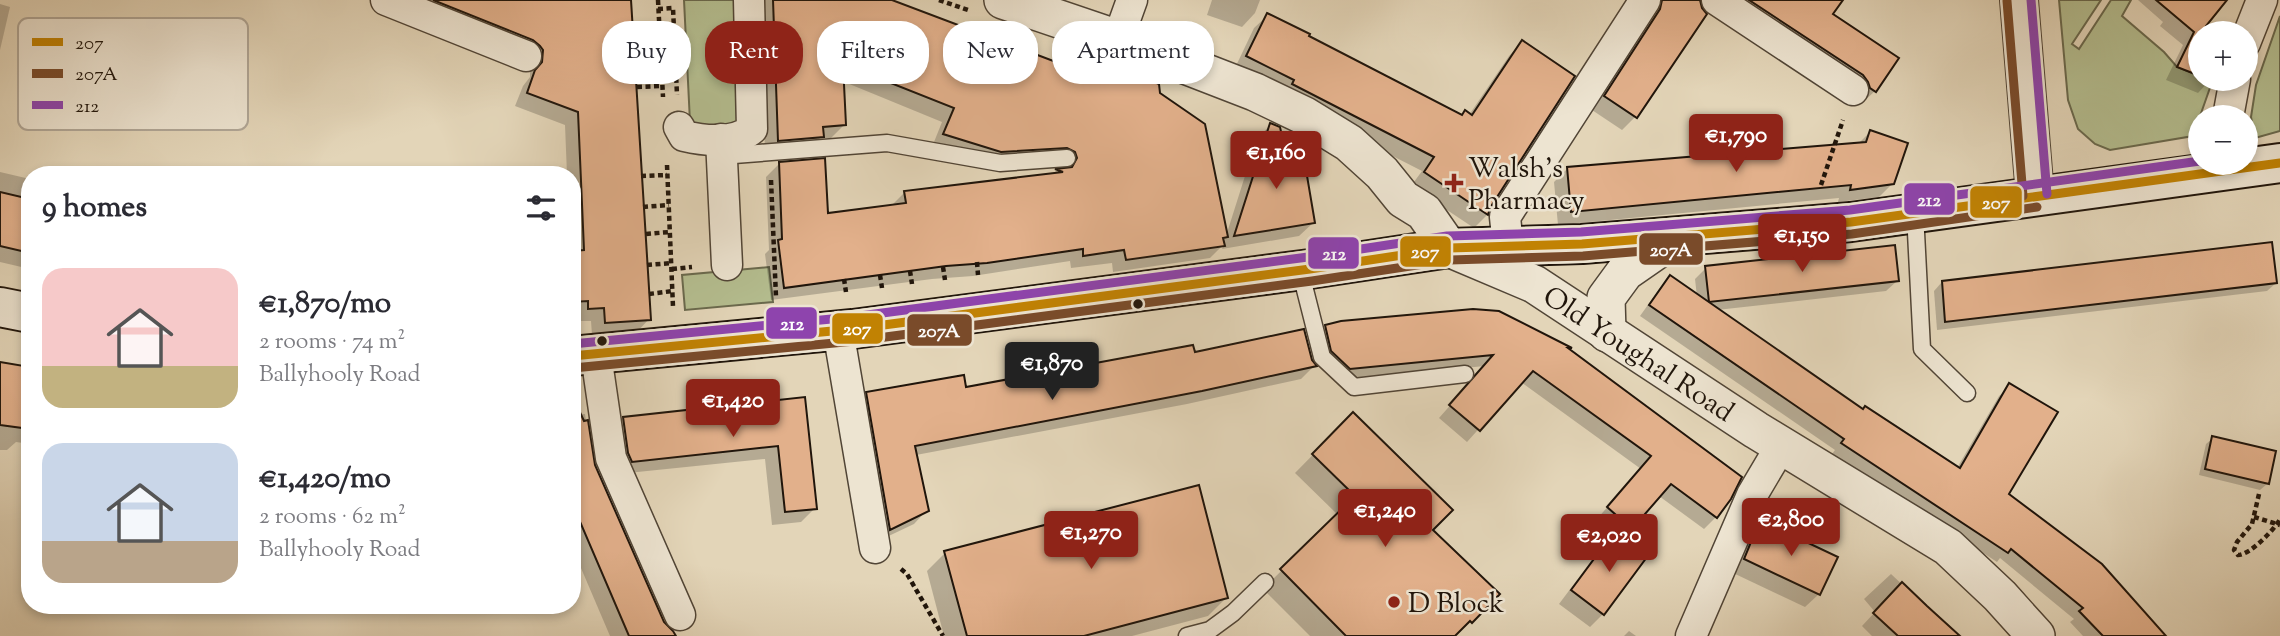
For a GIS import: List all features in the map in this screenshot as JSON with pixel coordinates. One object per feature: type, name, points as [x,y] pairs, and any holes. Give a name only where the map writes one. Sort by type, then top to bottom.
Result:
[{"type":"main road","points":[[2258,164],[2280,163]]},
{"type":"main road","points":[[584,355],[838,330],[1450,248],[1582,244],[1851,222],[2188,172]]},
{"type":"main road","points":[[0,307],[21,311]]},
{"type":"street","points":[[386,0],[526,56]]},
{"type":"street","points":[[679,127],[684,136],[721,147],[746,135],[752,129],[749,0]]},
{"type":"street","points":[[1003,0],[1065,21]]},
{"type":"street","points":[[1124,21],[1132,0]]},
{"type":"street","points":[[1508,246],[1505,217],[1645,0]]},
{"type":"street","points":[[1717,0],[1853,90]]},
{"type":"street","points":[[2019,0],[2035,195]]},
{"type":"street","points":[[2254,21],[2262,0]]},
{"type":"street","points":[[1214,76],[1305,116],[1349,143],[1382,173],[1403,200],[1424,212],[1450,248]]},
{"type":"street","points":[[721,147],[727,265]]},
{"type":"street","points":[[1607,333],[1606,298],[1625,272],[1677,236]]},
{"type":"street","name":"Old Youghal Road","points":[[1450,248],[1534,284],[1782,446],[1948,547],[2000,596],[2036,636]]},
{"type":"street","points":[[838,330],[876,548]]},
{"type":"street","points":[[584,355],[611,458],[680,615]]},
{"type":"street","points":[[1691,636],[1752,495],[1782,446]]},
{"type":"lane","points":[[721,147],[887,143],[1000,163],[1067,158]]},
{"type":"lane","points":[[1915,213],[1922,349],[1967,393]]},
{"type":"lane","points":[[1300,270],[1322,357],[1354,387],[1465,374]]},
{"type":"lane","points":[[1187,636],[1210,630],[1233,613],[1265,582]]},
{"type":"path","points":[[658,9],[673,8],[679,127]]},
{"type":"path","points":[[637,87],[662,86]]},
{"type":"path","points":[[1807,226],[1853,90]]},
{"type":"path","points":[[641,176],[667,175]]},
{"type":"path","points":[[643,207],[669,205]]},
{"type":"path","points":[[646,234],[670,232]]},
{"type":"path","points":[[648,265],[672,266],[674,317]]},
{"type":"path","points":[[649,294],[673,291]]},
{"type":"path","points":[[2259,494],[2252,524],[2237,542],[2235,550],[2238,555],[2245,555],[2253,549],[2279,522]]},
{"type":"path","points":[[2254,517],[2279,522]]},
{"type":"path","points":[[876,548],[906,574],[943,636]]},
{"type":"green space","points":[[684,0],[740,0],[740,21],[705,21],[705,84],[738,84],[737,126],[696,126],[690,122],[688,84],[691,84],[691,21],[685,21]]},
{"type":"green space","points":[[2059,0],[2101,0],[2072,44],[2079,49],[2111,0],[2131,0],[2122,16],[2164,52],[2177,67],[2188,71],[2188,91],[2209,91],[2204,105],[2188,105],[2188,137],[2110,150],[2095,144],[2078,129],[2068,100]]},
{"type":"green space","points":[[2280,16],[2280,131],[2258,137],[2258,105],[2253,105],[2255,91],[2258,91],[2258,79]]},
{"type":"green space","points":[[769,267],[773,302],[685,310],[682,275]]},
{"type":"building","points":[[433,0],[631,0],[632,21],[602,21],[602,84],[636,84],[651,320],[605,323],[604,308],[588,309],[588,301],[581,301],[581,250],[584,250],[578,112],[527,93],[535,70],[542,62],[543,50],[533,40]]},
{"type":"building","points":[[773,0],[892,0],[948,21],[943,21],[943,84],[1038,84],[1038,55],[1052,61],[1052,84],[1159,84],[1160,93],[1205,124],[1228,237],[1223,238],[1225,246],[1126,260],[1124,250],[1083,256],[1083,249],[784,288],[778,240],[782,239],[779,162],[825,158],[828,213],[906,203],[904,191],[1063,172],[1055,169],[1072,167],[1077,158],[1075,152],[1067,148],[1001,152],[943,134],[954,108],[893,84],[929,84],[929,21],[817,21],[817,84],[844,84],[846,125],[823,127],[824,137],[778,141],[776,84],[803,84],[803,21],[774,21]]},
{"type":"building","points":[[1662,0],[1700,0],[1707,14],[1637,118],[1604,96],[1660,9]]},
{"type":"building","points":[[1749,0],[1843,0],[1833,14],[1899,58],[1876,92],[1870,88],[1863,75]]},
{"type":"building","points":[[2156,0],[2227,0],[2210,21],[2188,21],[2188,27]]},
{"type":"building","points":[[1267,13],[1462,115],[1465,110],[1472,115],[1522,40],[1575,76],[1488,215],[1424,172],[1434,157],[1292,84],[1294,80],[1246,56]]},
{"type":"building","points":[[2188,44],[2188,71],[2177,67]]},
{"type":"building","points":[[1270,123],[1280,127],[1287,160],[1304,158],[1315,223],[1234,236]]},
{"type":"building","points":[[1870,130],[1908,143],[1894,184],[1850,190],[1851,185],[1571,212],[1567,167],[1866,142]]},
{"type":"building","points":[[0,192],[21,197],[21,251],[0,246]]},
{"type":"building","points":[[2272,242],[2277,283],[1945,322],[1942,281]]},
{"type":"building","points":[[1895,245],[1899,281],[1709,302],[1705,266]]},
{"type":"building","points":[[1670,275],[1863,409],[1865,406],[1960,468],[2009,383],[2058,412],[2009,494],[2102,564],[2166,636],[2103,636],[2079,611],[2083,608],[2011,549],[2008,553],[1841,443],[1844,439],[1649,305]]},
{"type":"building","points":[[1473,309],[1499,311],[1572,348],[1568,348],[1742,477],[1717,518],[1671,484],[1632,529],[1607,507],[1651,456],[1533,371],[1480,431],[1449,405],[1493,355],[1350,369],[1331,351],[1325,325],[1341,321]]},
{"type":"building","points":[[1304,329],[1312,360],[1317,366],[915,446],[929,511],[890,530],[866,392],[964,375],[966,387],[1193,345],[1195,352]]},
{"type":"building","points":[[0,362],[21,366],[21,428],[0,425]]},
{"type":"building","points":[[805,397],[817,509],[785,512],[778,446],[632,462],[628,453],[623,417]]},
{"type":"building","points":[[1353,412],[1453,510],[1433,530],[1500,594],[1455,636],[1346,636],[1280,569],[1355,496],[1312,454]]},
{"type":"building","points":[[581,414],[584,421],[588,420],[595,465],[664,622],[676,636],[629,636],[581,524]]},
{"type":"building","points":[[2212,436],[2276,451],[2269,484],[2205,469]]},
{"type":"building","points":[[1199,485],[1228,598],[1084,636],[967,636],[944,551]]},
{"type":"building","points":[[1760,520],[1838,557],[1820,595],[1744,559]]},
{"type":"building","points":[[1614,532],[1647,557],[1604,615],[1571,590]]},
{"type":"building","points":[[1902,582],[1960,636],[1898,636],[1873,613]]},
{"type":"transit line","name":"212","points":[[2031,0],[2047,194]]},
{"type":"transit line","name":"207A","points":[[2007,1],[2023,196]]},
{"type":"transit line","name":"212","points":[[581,343],[852,317],[1447,236],[1581,232],[1850,210],[2188,163]]},
{"type":"transit line","name":"207","points":[[581,355],[853,329],[1449,248],[1582,244],[1851,222],[2280,163]]},
{"type":"transit line","name":"207A","points":[[581,367],[855,341],[1312,281],[1450,260],[1583,256],[1852,234],[2037,207]]},
{"type":"place","name":"Walsh's Pharmacy","points":[[1454,183]]},
{"type":"place","name":"D Block","points":[[1394,602]]}]
